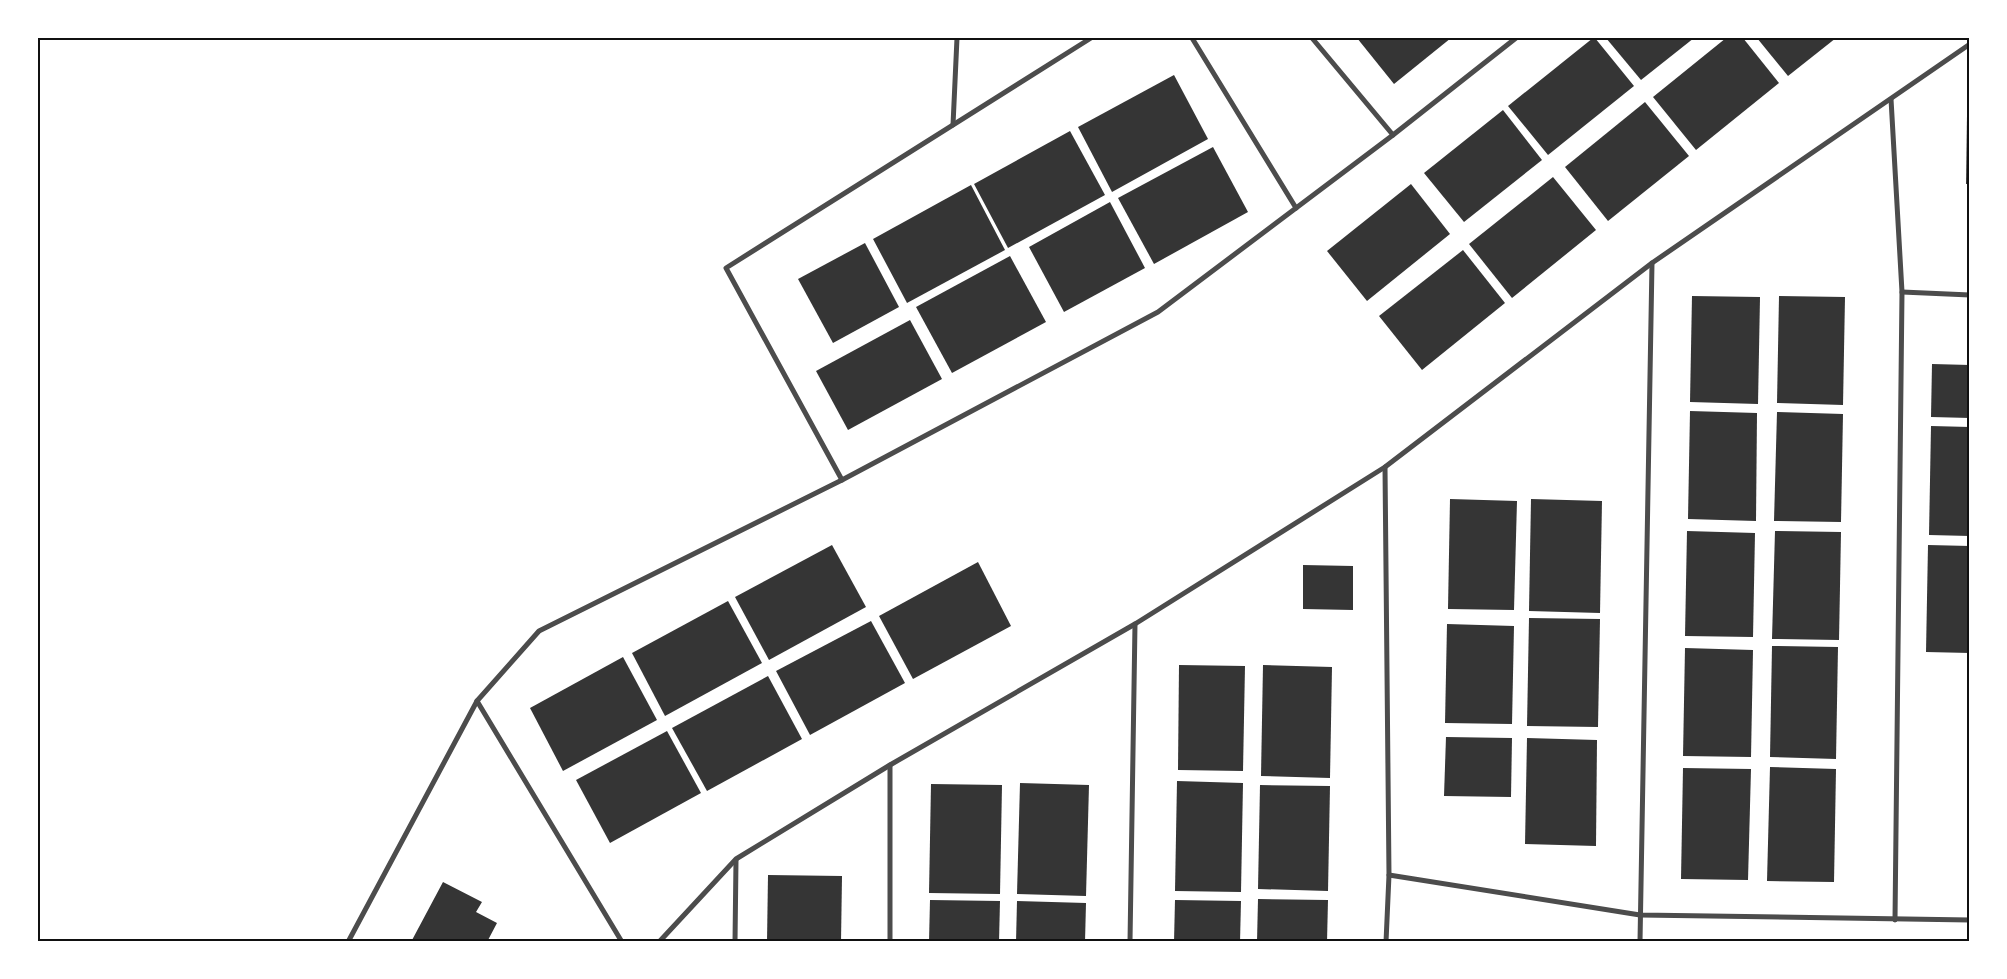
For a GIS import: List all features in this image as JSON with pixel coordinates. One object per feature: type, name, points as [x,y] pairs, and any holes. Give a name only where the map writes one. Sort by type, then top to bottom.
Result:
[{"type":"street","points":[[953,125],[957,38]]},
{"type":"street","points":[[842,480],[726,268],[1091,38]]},
{"type":"street","points":[[1192,38],[1296,208]]},
{"type":"street","points":[[1312,38],[1393,135]]},
{"type":"street","points":[[348,942],[477,701],[539,630],[842,480],[1158,312],[1393,135],[1516,38]]},
{"type":"street","points":[[659,942],[736,859],[890,765],[1135,624],[1385,467],[1652,263],[1970,44]]},
{"type":"street","points":[[1891,100],[1902,292],[1895,920]]},
{"type":"street","points":[[1640,942],[1652,263]]},
{"type":"street","points":[[1902,292],[1970,295]]},
{"type":"street","points":[[1385,467],[1389,875],[1386,942]]},
{"type":"street","points":[[1130,942],[1135,624]]},
{"type":"street","points":[[477,701],[622,942]]},
{"type":"street","points":[[890,765],[890,942]]},
{"type":"street","points":[[735,942],[736,859]]},
{"type":"street","points":[[1389,875],[1640,915],[1970,920]]},
{"type":"building","points":[[1357,38],[1451,38],[1394,84]]},
{"type":"building","points":[[1595,38],[1634,86],[1548,155],[1508,106]]},
{"type":"building","points":[[1606,38],[1694,38],[1641,80]]},
{"type":"building","points":[[1726,38],[1743,38],[1779,83],[1696,150],[1653,97]]},
{"type":"building","points":[[1757,38],[1836,38],[1788,76]]},
{"type":"building","points":[[1174,75],[1208,139],[1112,192],[1078,127]]},
{"type":"building","points":[[1645,102],[1689,156],[1608,221],[1565,167]]},
{"type":"building","points":[[1503,110],[1542,160],[1464,222],[1424,173]]},
{"type":"building","points":[[1967,115],[1970,115],[1970,184],[1966,184]]},
{"type":"building","points":[[1070,131],[1105,195],[1008,248],[974,184]]},
{"type":"building","points":[[1213,147],[1248,212],[1154,264],[1118,198]]},
{"type":"building","points":[[1553,177],[1596,230],[1512,298],[1469,244]]},
{"type":"building","points":[[1411,184],[1450,234],[1367,301],[1327,251]]},
{"type":"building","points":[[971,185],[1005,250],[907,303],[873,239]]},
{"type":"building","points":[[1110,202],[1145,268],[1064,312],[1029,247]]},
{"type":"building","points":[[865,243],[899,307],[833,343],[798,279]]},
{"type":"building","points":[[1463,250],[1505,303],[1422,370],[1379,316]]},
{"type":"building","points":[[1010,256],[1046,322],[952,373],[916,307]]},
{"type":"building","points":[[1692,296],[1760,297],[1758,404],[1690,402]]},
{"type":"building","points":[[1779,296],[1845,297],[1843,405],[1777,403]]},
{"type":"building","points":[[910,320],[942,379],[848,430],[816,371]]},
{"type":"building","points":[[1932,364],[1970,365],[1970,418],[1931,417]]},
{"type":"building","points":[[1690,411],[1757,413],[1756,521],[1688,519]]},
{"type":"building","points":[[1777,412],[1843,414],[1841,522],[1774,521]]},
{"type":"building","points":[[1931,426],[1970,427],[1970,536],[1929,535]]},
{"type":"building","points":[[1450,499],[1517,501],[1514,610],[1448,609]]},
{"type":"building","points":[[1531,499],[1602,501],[1600,613],[1529,611]]},
{"type":"building","points":[[1687,531],[1755,533],[1753,637],[1685,636]]},
{"type":"building","points":[[1775,531],[1841,532],[1839,640],[1772,639]]},
{"type":"building","points":[[832,545],[866,607],[769,660],[735,597]]},
{"type":"building","points":[[1928,545],[1970,546],[1970,653],[1926,652]]},
{"type":"building","points":[[978,562],[1011,626],[913,679],[879,616]]},
{"type":"building","points":[[1303,565],[1353,566],[1353,610],[1303,609]]},
{"type":"building","points":[[728,601],[762,663],[665,716],[632,653]]},
{"type":"building","points":[[1529,618],[1600,619],[1598,727],[1527,726]]},
{"type":"building","points":[[871,621],[905,683],[810,735],[776,671]]},
{"type":"building","points":[[1447,624],[1514,626],[1512,724],[1445,723]]},
{"type":"building","points":[[1772,646],[1838,647],[1836,759],[1770,757]]},
{"type":"building","points":[[1685,648],[1753,650],[1751,757],[1683,756]]},
{"type":"building","points":[[623,657],[657,720],[563,771],[530,708]]},
{"type":"building","points":[[1179,665],[1245,666],[1243,771],[1178,770]]},
{"type":"building","points":[[1263,665],[1332,667],[1330,778],[1261,776]]},
{"type":"building","points":[[768,676],[802,739],[707,791],[672,728]]},
{"type":"building","points":[[667,731],[701,793],[610,843],[576,780]]},
{"type":"building","points":[[1446,737],[1512,738],[1511,797],[1444,796]]},
{"type":"building","points":[[1527,738],[1597,740],[1596,846],[1525,844]]},
{"type":"building","points":[[1770,767],[1836,769],[1834,882],[1767,881]]},
{"type":"building","points":[[1683,768],[1751,769],[1748,880],[1681,879]]},
{"type":"building","points":[[1177,781],[1243,783],[1241,892],[1175,891]]},
{"type":"building","points":[[1020,783],[1089,785],[1086,896],[1017,894]]},
{"type":"building","points":[[931,784],[1002,785],[1000,894],[929,893]]},
{"type":"building","points":[[1260,785],[1330,786],[1328,891],[1258,889]]},
{"type":"building","points":[[768,875],[842,876],[841,942],[767,942]]},
{"type":"building","points":[[443,882],[482,902],[476,912],[497,923],[487,942],[411,942]]},
{"type":"building","points":[[1258,899],[1328,900],[1327,942],[1257,942]]},
{"type":"building","points":[[930,900],[1000,901],[999,942],[929,942]]},
{"type":"building","points":[[1175,900],[1241,901],[1240,942],[1174,942]]},
{"type":"building","points":[[1017,901],[1086,903],[1085,942],[1016,942]]}]
